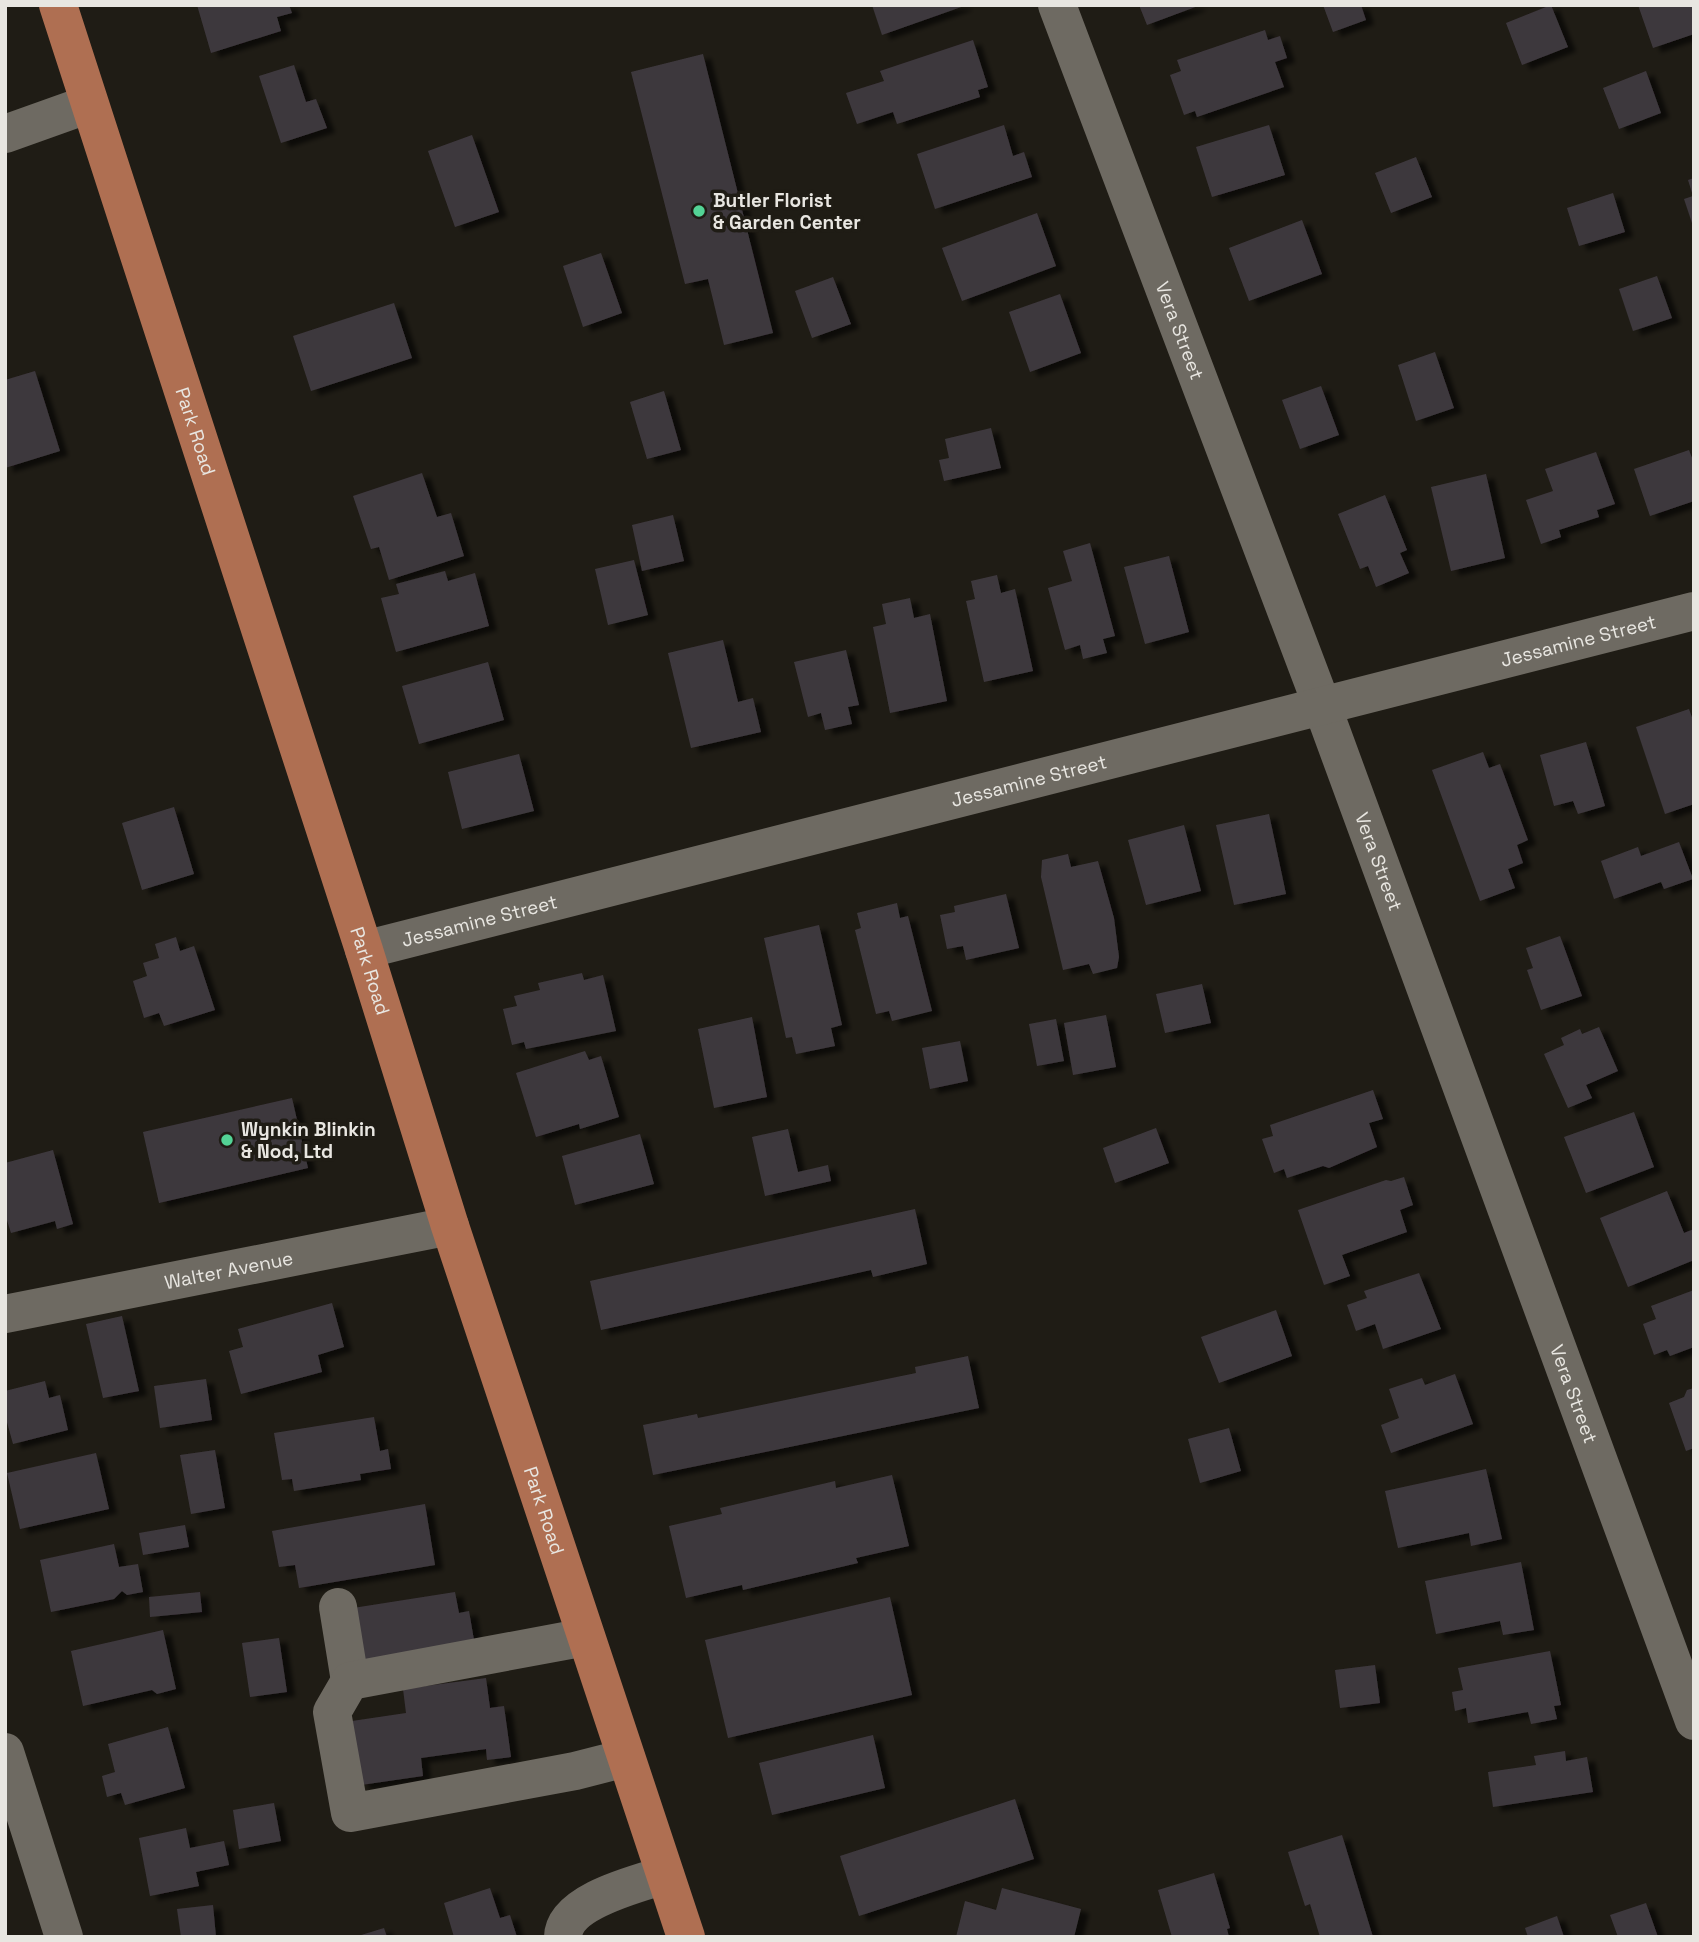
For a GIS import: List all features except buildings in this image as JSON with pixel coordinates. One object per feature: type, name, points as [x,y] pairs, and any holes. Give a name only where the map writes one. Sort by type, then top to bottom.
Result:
[{"type":"main road","name":"Park Road","points":[[58,5],[364,950],[450,1226],[686,1937]]},
{"type":"street","name":"Vera Street","points":[[1057,5],[1321,703],[1694,1721]]},
{"type":"street","points":[[5,134],[89,104]]},
{"type":"street","name":"Jessamine Street","points":[[364,950],[1321,703],[1694,611]]},
{"type":"street","name":"Walter Avenue","points":[[5,1314],[450,1226]]},
{"type":"street","points":[[338,1607],[350,1681],[332,1713],[350,1813],[575,1771],[626,1758]]},
{"type":"street","points":[[350,1681],[586,1637]]},
{"type":"street","points":[[5,1752],[64,1937]]},
{"type":"street","points":[[563,1937],[563,1928],[574,1913],[614,1891],[665,1875]]},
{"type":"place","name":"Butler Florist & Garden Center","points":[[699,211]]},
{"type":"place","name":"Wynkin Blinkin & Nod, Ltd","points":[[227,1140]]}]
